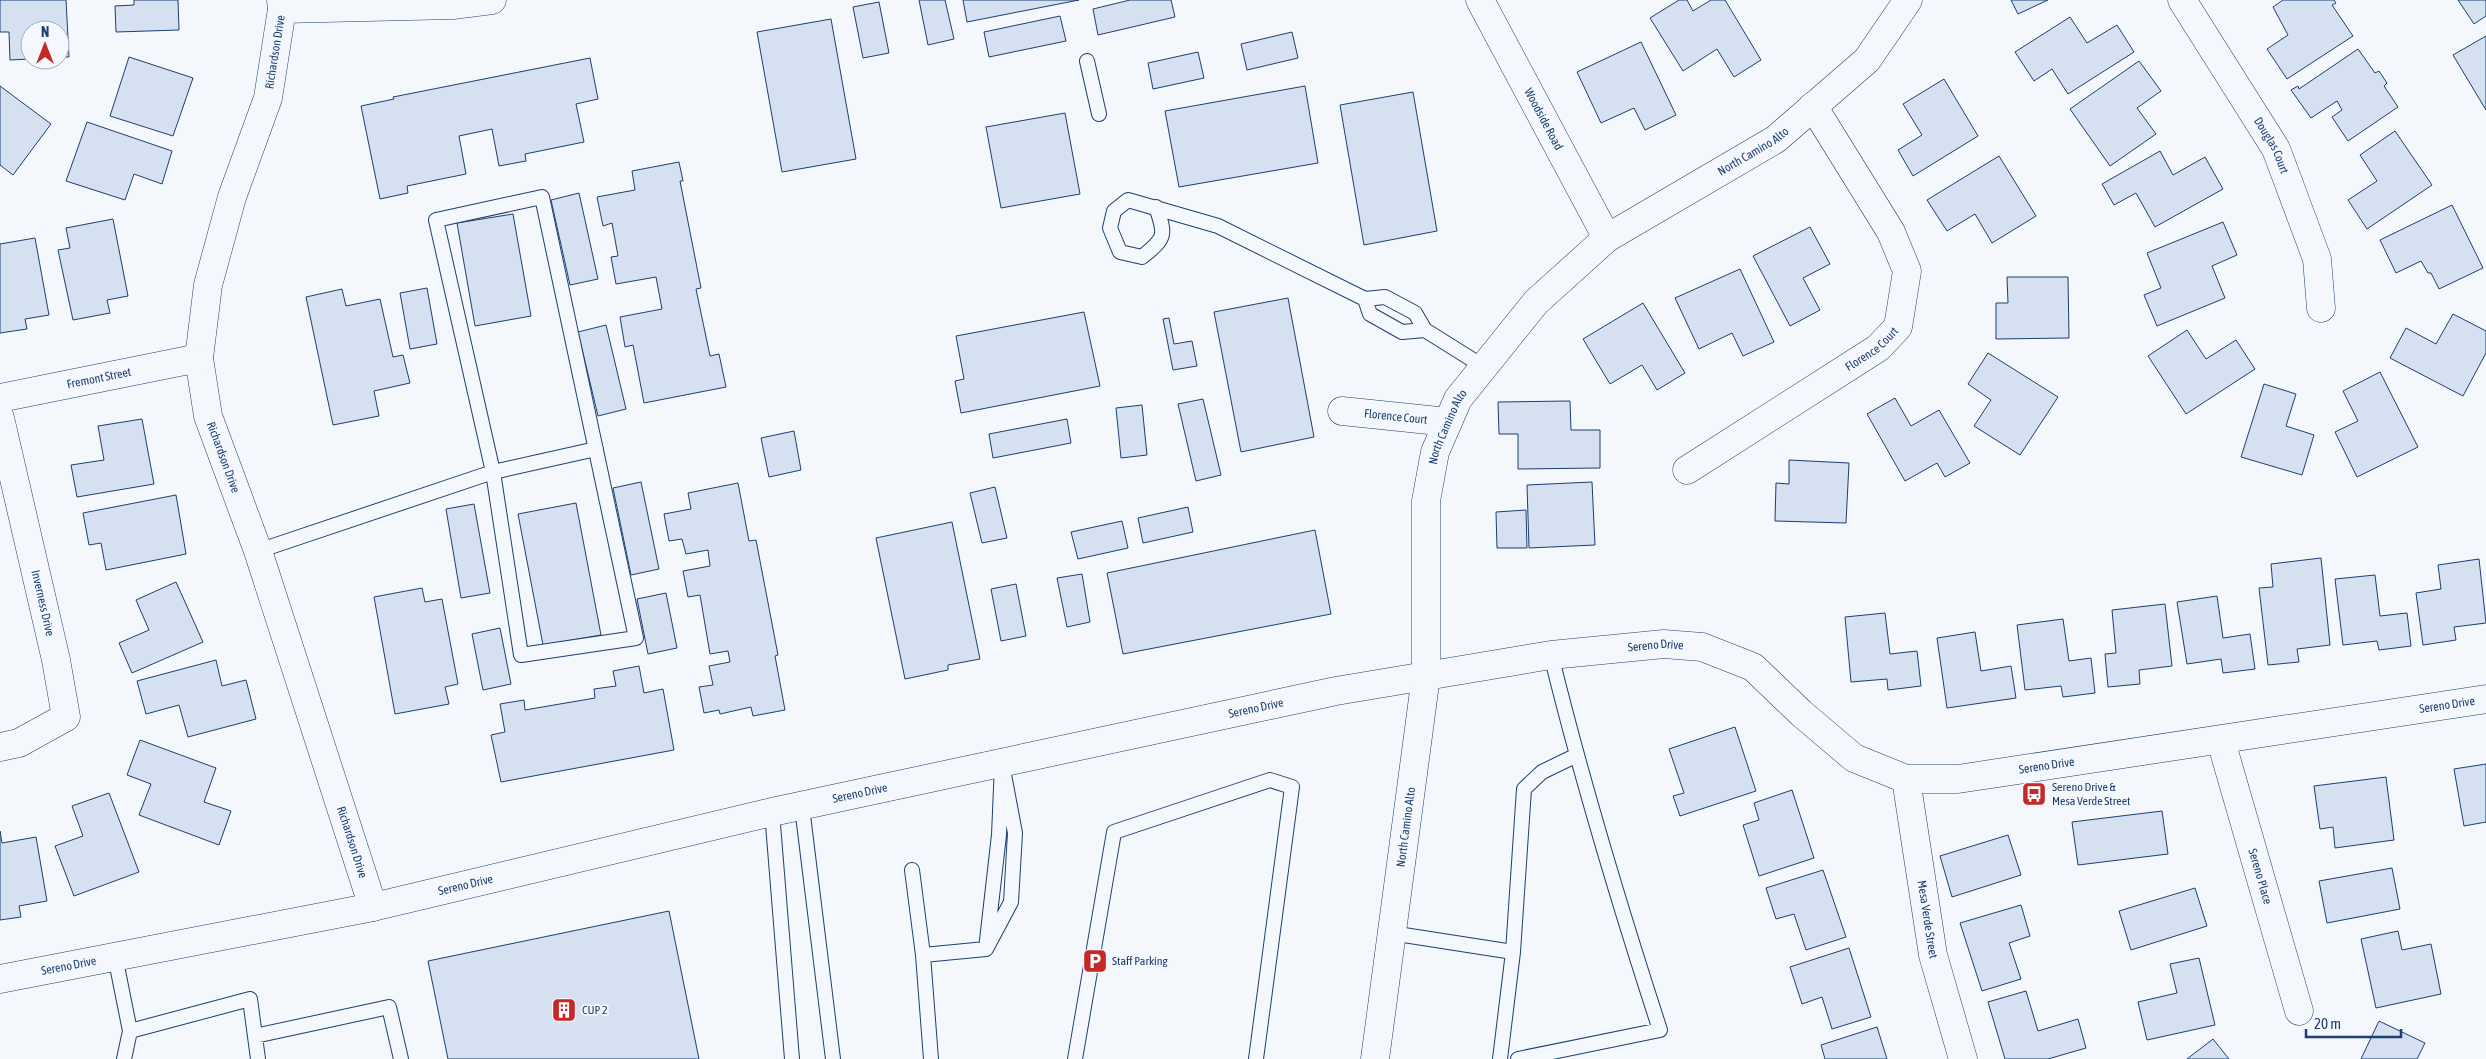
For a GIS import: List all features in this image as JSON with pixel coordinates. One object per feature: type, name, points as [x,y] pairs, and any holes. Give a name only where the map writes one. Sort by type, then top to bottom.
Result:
[{"type":"street","points":[[281,5],[453,6],[492,0]]},
{"type":"street","name":"Woodside Road","points":[[1480,0],[1607,238]]},
{"type":"street","name":"North Camino Alto","points":[[1376,1059],[1426,676],[1426,501],[1435,452],[1458,399],[1536,302],[1607,238],[1776,139],[1867,60],[1908,0]]},
{"type":"street","name":"Douglas Court","points":[[2182,0],[2276,149],[2317,259],[2321,308]]},
{"type":"street","name":"Richardson Drive","points":[[281,5],[268,98],[232,198],[208,285],[199,358],[208,416],[258,551],[373,907]]},
{"type":"street","name":"Florence Court","points":[[1687,470],[1878,348],[1898,327],[1907,271],[1891,232],[1813,106]]},
{"type":"street","name":"Fremont Street","points":[[0,398],[199,358]]},
{"type":"street","name":"Florence Court","points":[[1342,411],[1448,422]]},
{"type":"street","name":"Inverness Drive","points":[[0,418],[53,650],[66,717],[19,743],[0,747]]},
{"type":"street","name":"Sereno Drive","points":[[0,979],[373,907],[772,812],[1336,691],[1551,655],[1664,644],[1702,647],[1753,667],[1801,713],[1854,758],[1906,779],[1958,779],[2222,741],[2486,699]]},
{"type":"street","name":"Sereno Place","points":[[2222,741],[2299,1011]]},
{"type":"street","name":"Mesa Verde Street","points":[[1906,779],[1933,955],[1962,1059]]},
{"type":"lane","points":[[1087,61],[1099,114]]},
{"type":"lane","points":[[542,198],[636,638],[522,655],[493,472],[436,220],[542,198]]},
{"type":"lane","points":[[1156,207],[1163,228],[1160,243],[1142,257],[1120,252],[1110,228],[1114,211],[1128,200],[1156,207],[1218,226],[1365,299],[1385,297],[1415,313],[1425,330],[1484,367]]},
{"type":"lane","points":[[1365,299],[1370,314],[1402,332],[1425,330]]},
{"type":"lane","points":[[258,551],[493,472],[596,449]]},
{"type":"lane","points":[[1518,1059],[1660,1030],[1632,946],[1577,755],[1551,655]]},
{"type":"lane","points":[[1500,1059],[1513,952],[1524,789],[1542,772],[1577,755]]},
{"type":"lane","points":[[986,949],[1011,902],[1015,833],[1002,764]]},
{"type":"lane","points":[[986,949],[999,835],[1002,764]]},
{"type":"lane","points":[[1075,1059],[1114,832],[1270,780],[1292,787],[1256,1059]]},
{"type":"lane","points":[[802,807],[833,1059]]},
{"type":"lane","points":[[772,812],[792,1059]]},
{"type":"lane","points":[[912,870],[923,955],[931,1059]]},
{"type":"lane","points":[[1391,933],[1513,952]]},
{"type":"lane","points":[[923,955],[986,949]]},
{"type":"lane","points":[[115,956],[130,1031],[124,1059]]},
{"type":"lane","points":[[130,1031],[250,999],[258,1059]]},
{"type":"lane","points":[[255,1036],[389,1007],[400,1059]]},
{"type":"building","points":[[0,0],[66,0],[67,20],[20,20],[20,60],[10,60],[9,32],[0,32]]},
{"type":"building","points":[[134,0],[178,0],[179,30],[116,32],[115,6],[134,5]]},
{"type":"building","points":[[919,0],[945,0],[954,39],[928,45]]},
{"type":"building","points":[[963,0],[1079,0],[967,22]]},
{"type":"building","points":[[1130,0],[1171,0],[1175,17],[1098,35],[1093,9]]},
{"type":"building","points":[[1679,0],[1687,0],[1693,11],[1711,0],[1725,0],[1761,60],[1734,77],[1717,49],[1683,71],[1650,18]]},
{"type":"building","points":[[2011,0],[2048,0],[2018,14]]},
{"type":"building","points":[[2283,0],[2334,0],[2336,3],[2332,5],[2353,36],[2287,79],[2267,49],[2288,35],[2273,7]]},
{"type":"building","points":[[2458,0],[2486,0],[2486,16],[2474,24]]},
{"type":"building","points":[[879,2],[889,53],[863,58],[853,7]]},
{"type":"building","points":[[1060,16],[1066,41],[989,57],[984,32]]},
{"type":"building","points":[[2070,17],[2087,43],[2117,25],[2134,52],[2068,94],[2052,69],[2034,81],[2015,52]]},
{"type":"building","points":[[831,19],[856,159],[782,172],[757,32]]},
{"type":"building","points":[[1292,32],[1298,58],[1247,70],[1241,44]]},
{"type":"building","points":[[2486,36],[2486,110],[2453,55]]},
{"type":"building","points":[[1641,42],[1676,115],[1645,130],[1634,108],[1601,123],[1577,72]]},
{"type":"building","points":[[2358,49],[2375,73],[2379,71],[2387,83],[2384,86],[2398,107],[2348,141],[2332,117],[2342,110],[2337,101],[2311,118],[2291,90],[2298,86],[2299,89]]},
{"type":"building","points":[[1198,52],[1204,78],[1153,89],[1148,63]]},
{"type":"building","points":[[129,57],[193,78],[173,136],[110,116]]},
{"type":"building","points":[[590,58],[598,99],[576,104],[584,142],[525,154],[526,161],[499,166],[492,129],[459,136],[466,174],[407,186],[408,193],[380,199],[361,106],[394,99],[393,97]]},
{"type":"building","points":[[2139,61],[2161,91],[2137,108],[2156,134],[2110,166],[2070,109]]},
{"type":"building","points":[[1944,79],[1978,136],[1913,176],[1898,150],[1922,135],[1903,104]]},
{"type":"building","points":[[0,86],[51,124],[13,175],[0,165]]},
{"type":"building","points":[[1305,86],[1318,163],[1179,187],[1165,111]]},
{"type":"building","points":[[1413,92],[1437,231],[1364,245],[1340,105]]},
{"type":"building","points":[[1065,113],[1080,194],[1001,208],[986,127]]},
{"type":"building","points":[[87,122],[172,151],[162,184],[134,174],[125,200],[66,181]]},
{"type":"building","points":[[2395,131],[2432,185],[2367,229],[2348,200],[2377,181],[2360,155]]},
{"type":"building","points":[[2160,151],[2173,175],[2205,157],[2223,189],[2155,227],[2136,193],[2114,205],[2102,184]]},
{"type":"building","points":[[1999,156],[2036,216],[1992,243],[1975,214],[1947,231],[1927,200]]},
{"type":"building","points":[[679,162],[683,181],[680,181],[701,288],[696,289],[710,356],[719,354],[726,387],[644,403],[633,345],[625,347],[620,317],[662,309],[656,277],[616,284],[611,257],[618,256],[612,223],[603,226],[597,197],[635,190],[632,171]]},
{"type":"building","points":[[579,193],[598,279],[570,285],[551,200]]},
{"type":"building","points":[[2452,205],[2483,268],[2439,289],[2431,273],[2428,273],[2421,261],[2396,273],[2380,240]]},
{"type":"building","points":[[513,214],[531,316],[475,326],[457,223]]},
{"type":"building","points":[[113,219],[128,296],[107,300],[110,313],[73,320],[58,250],[70,248],[66,228]]},
{"type":"building","points":[[2223,222],[2237,255],[2212,266],[2225,298],[2157,326],[2144,295],[2161,288],[2147,253]]},
{"type":"building","points":[[1810,227],[1830,264],[1803,278],[1820,310],[1790,326],[1753,256]]},
{"type":"building","points":[[35,238],[49,315],[25,319],[27,329],[0,333],[0,244]]},
{"type":"building","points":[[1740,269],[1774,342],[1743,356],[1732,333],[1699,349],[1675,298]]},
{"type":"building","points":[[2007,277],[2068,277],[2069,338],[1996,339],[1996,303],[2008,303]]},
{"type":"building","points":[[427,288],[437,344],[410,349],[400,293]]},
{"type":"building","points":[[342,289],[346,306],[380,299],[393,357],[403,355],[410,383],[374,391],[379,416],[333,425],[306,297]]},
{"type":"building","points":[[1288,298],[1314,437],[1241,452],[1214,312]]},
{"type":"building","points":[[1643,303],[1685,373],[1657,390],[1642,365],[1610,384],[1583,339]]},
{"type":"building","points":[[1084,312],[1100,386],[961,413],[955,381],[964,379],[956,336]]},
{"type":"building","points":[[2453,314],[2486,331],[2486,353],[2463,396],[2390,358],[2406,328],[2436,344]]},
{"type":"building","points":[[1169,318],[1174,344],[1192,341],[1197,366],[1173,370],[1163,319]]},
{"type":"building","points":[[606,325],[626,409],[598,416],[578,332]]},
{"type":"building","points":[[2187,330],[2206,359],[2236,340],[2255,369],[2186,414],[2148,356]]},
{"type":"building","points":[[1988,353],[2058,397],[2020,455],[1974,426],[1991,400],[1968,384]]},
{"type":"building","points":[[2380,372],[2418,447],[2357,477],[2335,432],[2358,421],[2343,391]]},
{"type":"building","points":[[2264,384],[2296,394],[2286,426],[2314,435],[2302,475],[2241,457]]},
{"type":"building","points":[[1895,398],[1911,426],[1939,410],[1970,463],[1945,477],[1937,463],[1905,481],[1867,414]]},
{"type":"building","points":[[1203,399],[1221,475],[1196,481],[1178,404]]},
{"type":"building","points":[[1570,401],[1571,430],[1600,430],[1600,468],[1518,469],[1518,434],[1499,434],[1498,402]]},
{"type":"building","points":[[1142,405],[1147,455],[1121,458],[1116,408]]},
{"type":"building","points":[[142,419],[154,484],[77,497],[71,465],[104,460],[98,426]]},
{"type":"building","points":[[1067,419],[1071,443],[993,458],[989,434]]},
{"type":"building","points":[[794,431],[801,470],[769,477],[761,438]]},
{"type":"building","points":[[1789,460],[1849,463],[1846,523],[1775,521],[1776,483],[1789,484]]},
{"type":"building","points":[[641,482],[659,569],[631,575],[613,488]]},
{"type":"building","points":[[1592,482],[1595,545],[1529,548],[1527,485]]},
{"type":"building","points":[[738,483],[749,541],[756,540],[778,655],[775,656],[785,710],[753,716],[751,707],[720,714],[719,710],[704,713],[699,687],[713,685],[709,666],[730,662],[728,651],[710,654],[700,595],[688,597],[683,571],[710,566],[708,550],[686,554],[682,539],[669,541],[664,514],[691,509],[688,493]]},
{"type":"building","points":[[995,487],[1007,538],[982,543],[970,493]]},
{"type":"building","points":[[176,495],[186,554],[106,570],[101,543],[89,545],[83,513]]},
{"type":"building","points":[[576,503],[601,635],[543,645],[518,514]]},
{"type":"building","points":[[474,504],[490,593],[461,598],[446,509]]},
{"type":"building","points":[[1188,507],[1193,532],[1143,543],[1138,518]]},
{"type":"building","points":[[1526,510],[1527,548],[1497,548],[1496,512]]},
{"type":"building","points":[[1122,521],[1128,548],[1078,559],[1071,532]]},
{"type":"building","points":[[952,522],[980,659],[948,665],[948,670],[905,679],[876,538]]},
{"type":"building","points":[[1315,530],[1331,614],[1123,654],[1107,573]]},
{"type":"building","points":[[2321,558],[2330,645],[2297,649],[2299,662],[2268,665],[2259,588],[2273,587],[2271,564]]},
{"type":"building","points":[[2479,559],[2486,623],[2454,627],[2456,640],[2423,645],[2416,593],[2441,589],[2438,565]]},
{"type":"building","points":[[1082,574],[1090,622],[1067,627],[1057,578]]},
{"type":"building","points":[[2375,575],[2380,616],[2407,613],[2411,646],[2379,650],[2377,641],[2343,645],[2335,579]]},
{"type":"building","points":[[176,582],[203,642],[132,673],[119,643],[149,630],[136,600]]},
{"type":"building","points":[[1016,584],[1026,636],[1001,641],[991,589]]},
{"type":"building","points":[[422,588],[425,602],[442,599],[458,684],[445,687],[449,704],[395,714],[374,597]]},
{"type":"building","points":[[666,593],[677,648],[648,654],[637,599]]},
{"type":"building","points":[[2217,596],[2223,638],[2250,634],[2255,669],[2223,673],[2221,659],[2187,664],[2177,602]]},
{"type":"building","points":[[2165,604],[2172,666],[2139,670],[2140,684],[2108,687],[2105,654],[2116,653],[2112,610]]},
{"type":"building","points":[[1885,613],[1890,654],[1917,651],[1921,686],[1888,690],[1887,679],[1851,682],[1845,617]]},
{"type":"building","points":[[2063,619],[2069,661],[2091,658],[2095,693],[2063,697],[2061,686],[2025,690],[2017,625]]},
{"type":"building","points":[[500,628],[511,684],[483,690],[472,634]]},
{"type":"building","points":[[1975,632],[1981,671],[2011,666],[2016,698],[1947,708],[1937,638]]},
{"type":"building","points":[[216,660],[222,686],[246,680],[256,719],[188,737],[179,705],[146,714],[137,681]]},
{"type":"building","points":[[639,666],[644,693],[663,689],[674,750],[501,782],[491,735],[505,732],[500,704],[524,700],[525,710],[595,698],[594,689],[616,686],[613,671]]},
{"type":"building","points":[[1735,727],[1756,791],[1680,816],[1673,796],[1684,793],[1669,749]]},
{"type":"building","points":[[140,740],[216,768],[204,802],[231,811],[219,845],[139,815],[151,784],[127,775]]},
{"type":"building","points":[[2486,764],[2486,822],[2464,826],[2454,769]]},
{"type":"building","points":[[2386,777],[2394,840],[2335,848],[2333,827],[2320,829],[2314,786]]},
{"type":"building","points":[[1792,790],[1814,858],[1759,876],[1743,825],[1759,820],[1754,803]]},
{"type":"building","points":[[109,793],[139,872],[74,896],[55,846],[83,836],[72,806]]},
{"type":"building","points":[[2162,811],[2168,854],[2078,865],[2072,822]]},
{"type":"building","points":[[0,831],[2,843],[36,837],[47,901],[19,906],[21,917],[0,920]]},
{"type":"building","points":[[2008,835],[2021,875],[1952,897],[1940,856]]},
{"type":"building","points":[[2392,868],[2400,909],[2327,923],[2319,881]]},
{"type":"building","points":[[1823,870],[1846,937],[1806,950],[1794,914],[1776,919],[1766,888]]},
{"type":"building","points":[[2195,888],[2207,926],[2131,950],[2119,911]]},
{"type":"building","points":[[2021,905],[2030,936],[2009,943],[2021,979],[1982,991],[1960,923]]},
{"type":"building","name":"CUP 2","points":[[669,911],[699,1059],[448,1059],[428,961]]},
{"type":"building","points":[[2398,931],[2402,950],[2431,944],[2441,994],[2376,1008],[2361,939]]},
{"type":"building","points":[[1849,948],[1871,1017],[1832,1029],[1822,997],[1802,1004],[1790,967]]},
{"type":"building","points":[[2199,958],[2215,1025],[2147,1040],[2138,1002],[2177,993],[2170,964]]},
{"type":"building","points":[[2026,991],[2038,1031],[2078,1019],[2086,1048],[2048,1059],[2005,1059],[1988,1002]]},
{"type":"building","points":[[2379,1021],[2425,1043],[2417,1059],[2361,1059]]},
{"type":"building","points":[[1877,1027],[1887,1059],[1825,1059],[1821,1045]]},
{"type":"building","points":[[2213,1039],[2229,1059],[2187,1059]]},
{"type":"place","name":"Sereno Drive & Mesa Verde Street","points":[[2034,794]]},
{"type":"place","name":"Staff Parking","points":[[1095,961]]},
{"type":"place","name":"CUP 2","points":[[564,1010]]}]
